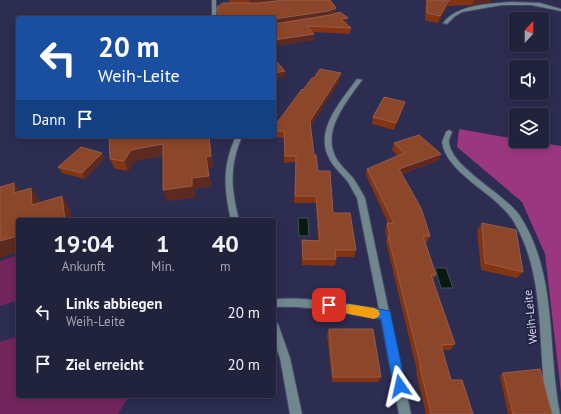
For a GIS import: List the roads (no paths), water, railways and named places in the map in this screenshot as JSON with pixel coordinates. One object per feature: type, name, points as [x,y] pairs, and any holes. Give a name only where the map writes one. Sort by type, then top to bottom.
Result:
[{"type":"street","points":[[214,0],[214,16]]},
{"type":"street","points":[[445,23],[449,18],[466,10],[507,1],[536,4],[561,10]]},
{"type":"street","points":[[215,6],[220,6]]},
{"type":"street","points":[[359,80],[328,131],[327,143],[331,156],[340,170],[353,183],[361,198],[405,414]]},
{"type":"street","name":"Weih-Leite","points":[[449,132],[445,140],[445,146],[453,158],[465,171],[506,204],[526,234],[537,265],[546,332],[547,370],[554,414]]},
{"type":"street","points":[[235,218],[228,173],[229,159],[238,138]]},
{"type":"street","points":[[276,303],[291,300],[386,315]]},
{"type":"street","points":[[276,333],[285,358],[296,414]]}]
